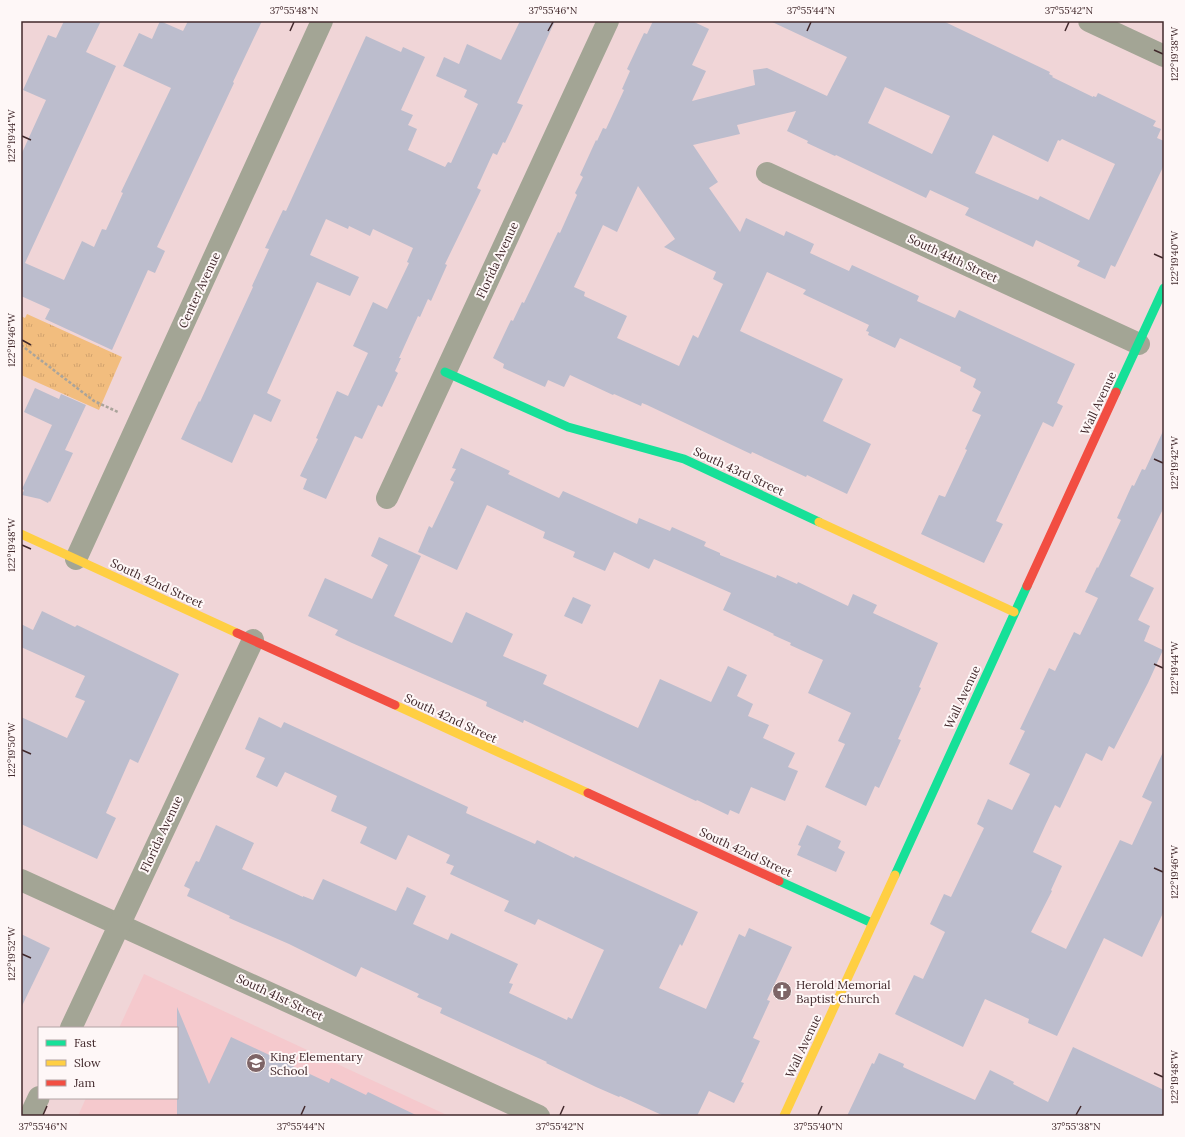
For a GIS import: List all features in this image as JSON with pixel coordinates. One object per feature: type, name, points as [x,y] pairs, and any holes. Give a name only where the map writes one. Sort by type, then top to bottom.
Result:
[{"type":"street","name":"Center Avenue","points":[[76,559],[322,21]]},
{"type":"street","name":"Florida Avenue","points":[[387,498],[608,21]]},
{"type":"street","points":[[1089,21],[1164,56]]},
{"type":"street","name":"South 44th Street","points":[[767,173],[1139,344]]},
{"type":"street","name":"Wall Avenue","points":[[784,1116],[1164,288]]},
{"type":"street","name":"South 43rd Street","points":[[445,372],[568,427],[684,459],[1014,612]]},
{"type":"street","name":"South 42nd Street","points":[[21,534],[872,923]]},
{"type":"street","name":"Florida Avenue","points":[[71,1027],[253,640]]},
{"type":"street","name":"South 41st Street","points":[[21,880],[539,1116]]},
{"type":"street","points":[[30,1116],[38,1099]]},
{"type":"path","points":[[21,344],[94,401],[138,422]]},
{"type":"shaded area","name":"King Elementary School","points":[[144,974],[449,1116],[78,1116],[86,1099],[178,1099],[178,1027],[119,1027]]},
{"type":"green space","points":[[27,314],[122,357],[99,410],[21,375],[21,316],[25,318]]},
{"type":"building","points":[[64,21],[101,21],[86,52],[116,66],[25,263],[64,280],[82,241],[94,247],[102,229],[106,230],[123,193],[121,192],[171,88],[123,66],[139,33],[152,39],[160,21],[183,31],[188,21],[262,21],[157,247],[165,251],[155,273],[148,270],[112,350],[45,319],[50,309],[21,296],[21,155],[46,100],[23,90],[48,35],[56,38]]},
{"type":"building","points":[[520,21],[555,21],[517,103],[523,105],[505,143],[503,142],[497,155],[493,153],[477,188],[481,190],[445,264],[447,265],[431,301],[428,299],[420,317],[418,316],[399,358],[401,358],[395,371],[398,373],[382,407],[378,405],[362,439],[355,436],[326,499],[303,489],[307,479],[300,476],[318,439],[316,438],[337,391],[348,396],[368,353],[353,346],[373,302],[387,309],[409,263],[407,262],[413,248],[373,229],[370,236],[349,226],[348,229],[326,219],[310,255],[359,277],[350,296],[317,282],[267,393],[281,400],[271,422],[254,414],[232,463],[181,439],[199,401],[200,402],[253,287],[252,286],[269,249],[265,248],[283,210],[286,211],[366,36],[401,52],[403,47],[425,57],[401,110],[413,115],[408,125],[417,129],[408,150],[445,167],[448,162],[451,163],[478,104],[464,97],[467,90],[436,76],[444,57],[459,64],[467,44],[501,60]]},
{"type":"building","points":[[653,21],[692,21],[709,29],[692,65],[706,71],[692,101],[755,85],[753,70],[767,68],[827,96],[847,57],[770,21],[943,21],[1050,72],[1049,74],[1053,76],[1052,77],[1093,97],[1096,97],[1098,93],[1156,121],[1153,126],[1161,129],[1157,138],[1164,141],[1164,165],[1115,267],[1111,265],[1105,279],[1077,266],[1080,261],[1036,240],[1033,247],[965,215],[969,208],[930,190],[926,198],[836,155],[835,156],[807,143],[808,141],[787,131],[796,111],[737,125],[740,134],[693,145],[718,182],[709,188],[740,232],[746,218],[784,236],[786,231],[814,244],[810,253],[849,271],[852,265],[919,296],[917,301],[955,318],[959,310],[1075,364],[1057,403],[1063,406],[1053,427],[1043,422],[996,521],[1003,524],[984,563],[921,534],[939,495],[945,497],[967,450],[965,449],[981,415],[972,411],[981,392],[973,387],[976,379],[960,371],[961,367],[900,338],[895,348],[868,335],[869,332],[866,331],[869,325],[803,294],[806,290],[767,272],[740,331],[843,379],[823,421],[871,444],[847,494],[807,475],[806,477],[752,452],[751,454],[647,405],[642,403],[641,406],[570,375],[564,387],[548,380],[545,387],[503,368],[504,364],[493,358],[511,320],[513,321],[522,302],[524,303],[558,232],[560,233],[577,195],[575,193],[583,177],[580,175],[596,140],[597,141],[603,128],[606,129],[624,90],[622,89],[630,71],[627,69],[644,33],[647,34]],"holes":[[[885,87],[950,116],[932,154],[868,123]],[[993,135],[1048,162],[1058,140],[1060,141],[1062,139],[1115,164],[1089,220],[1040,196],[1038,200],[975,173]],[[638,186],[675,239],[664,247],[716,272],[713,279],[723,284],[698,338],[693,335],[679,366],[617,338],[627,316],[584,296],[585,292],[574,287],[603,225],[617,232]]]},
{"type":"building","points":[[35,388],[59,399],[61,394],[86,405],[65,450],[73,453],[50,502],[49,501],[48,503],[40,499],[22,495],[24,490],[22,489],[52,425],[24,412]]},
{"type":"building","points":[[1164,429],[1164,507],[1130,576],[1154,588],[1138,620],[1150,626],[1144,641],[1163,650],[1114,749],[1109,746],[1102,761],[1086,753],[1060,808],[1055,805],[1045,826],[1033,852],[1062,866],[1051,890],[1052,891],[1031,932],[1066,949],[1120,840],[1132,845],[1152,802],[1142,797],[1164,750],[1164,911],[1142,957],[1104,938],[1057,1036],[1028,1023],[1029,1019],[985,999],[963,1047],[895,1014],[914,975],[923,979],[945,932],[930,924],[944,894],[951,897],[984,828],[977,824],[988,799],[1012,810],[1030,774],[1009,764],[1025,731],[1020,729],[1049,668],[1055,671],[1074,632],[1080,635],[1098,598],[1085,592],[1121,520],[1117,518],[1132,485],[1134,486],[1142,469],[1145,470]]},
{"type":"building","points":[[461,448],[510,471],[508,474],[559,498],[563,491],[637,524],[639,518],[670,531],[672,527],[706,542],[704,546],[720,553],[720,555],[776,578],[777,575],[797,584],[798,582],[848,606],[853,594],[877,605],[873,613],[938,643],[919,687],[921,688],[898,739],[901,740],[879,788],[875,786],[866,806],[825,787],[845,744],[838,741],[851,713],[808,693],[823,660],[790,645],[791,643],[773,635],[774,634],[723,610],[731,593],[654,559],[649,569],[614,552],[605,571],[573,557],[575,552],[543,538],[545,532],[487,505],[457,570],[418,552],[429,526],[432,528],[454,482],[450,480],[456,469],[452,468]]},
{"type":"building","points":[[379,537],[421,556],[394,616],[452,643],[466,612],[513,634],[503,656],[547,675],[543,684],[638,728],[660,679],[711,702],[728,666],[747,675],[737,696],[753,704],[748,716],[769,725],[763,738],[795,753],[788,767],[798,771],[785,801],[751,787],[739,814],[730,810],[728,815],[524,720],[523,723],[486,706],[487,702],[335,635],[338,630],[308,616],[325,578],[372,599],[388,565],[371,556]]},
{"type":"building","points":[[573,597],[591,605],[582,624],[564,616]]},
{"type":"building","points":[[42,611],[75,627],[77,625],[179,674],[138,763],[130,759],[106,813],[116,818],[97,859],[21,824],[21,717],[67,738],[85,701],[75,697],[85,676],[21,647],[21,624],[33,630]]},
{"type":"building","points":[[259,717],[281,728],[284,722],[468,807],[466,813],[535,844],[537,840],[574,858],[575,856],[698,912],[682,946],[680,944],[659,988],[706,1009],[739,934],[745,937],[749,928],[792,947],[767,1000],[770,1001],[753,1038],[760,1041],[741,1082],[744,1083],[734,1103],[709,1091],[697,1116],[664,1116],[596,1087],[546,1063],[547,1062],[440,1013],[442,1008],[417,997],[419,994],[361,967],[356,977],[289,944],[229,918],[230,916],[187,896],[190,889],[184,886],[196,861],[199,862],[216,825],[254,843],[242,869],[303,897],[313,900],[323,879],[396,911],[407,887],[426,896],[413,924],[448,940],[451,933],[518,964],[509,983],[513,984],[509,993],[567,1020],[568,1017],[572,1019],[604,950],[538,919],[535,925],[504,911],[509,901],[450,874],[454,866],[446,863],[450,855],[408,835],[396,860],[360,843],[367,827],[331,811],[337,796],[285,772],[277,787],[256,777],[265,758],[245,749]]},
{"type":"building","points":[[807,825],[841,841],[838,848],[845,852],[836,872],[797,855],[801,846],[798,845]]},
{"type":"building","points":[[21,934],[50,948],[21,1008]]},
{"type":"building","points":[[177,1007],[209,1084],[231,1037],[329,1083],[331,1078],[366,1095],[368,1092],[418,1116],[177,1116]]},
{"type":"building","points":[[1073,1047],[1164,1090],[1164,1116],[847,1116],[872,1063],[874,1064],[879,1053],[904,1064],[903,1067],[975,1100],[990,1070],[1048,1102]]},
{"type":"traffic: fast","points":[[1116,392],[1164,288]]},
{"type":"traffic: fast","points":[[445,372],[568,427],[684,459],[819,522]]},
{"type":"traffic: fast","points":[[895,875],[1027,586]]},
{"type":"traffic: fast","points":[[779,881],[872,923]]},
{"type":"traffic: slow","points":[[819,522],[1014,612]]},
{"type":"traffic: slow","points":[[21,534],[237,633]]},
{"type":"traffic: slow","points":[[395,705],[588,793]]},
{"type":"traffic: slow","points":[[784,1116],[895,875]]},
{"type":"traffic: jam","points":[[1027,586],[1116,392]]},
{"type":"traffic: jam","points":[[237,633],[395,705]]},
{"type":"traffic: jam","points":[[588,793],[779,881]]},
{"type":"place","name":"Herold Memorial Baptist Church","points":[[782,991]]},
{"type":"place","name":"King Elementary School","points":[[256,1063]]}]
